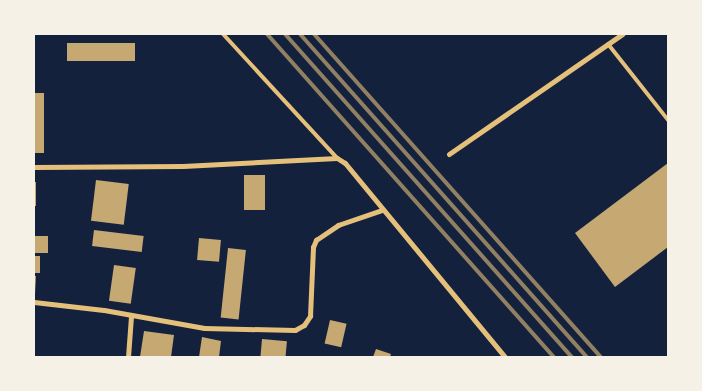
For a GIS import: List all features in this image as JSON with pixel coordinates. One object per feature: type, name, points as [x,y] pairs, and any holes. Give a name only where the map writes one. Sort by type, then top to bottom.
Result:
[{"type":"street","points":[[449,154],[622,34]]},
{"type":"street","points":[[34,167],[183,166],[337,158],[345,164],[505,357]]},
{"type":"street","points":[[34,302],[104,310],[204,328],[295,330],[304,325],[310,316],[313,247],[316,240],[338,224],[382,210]]},
{"type":"street","points":[[128,357],[131,316]]},
{"type":"lane","points":[[224,34],[337,158]]},
{"type":"lane","points":[[608,44],[668,120]]},
{"type":"building","points":[[67,43],[135,43],[135,61],[67,61]]},
{"type":"building","points":[[34,93],[44,93],[44,153],[34,153]]},
{"type":"building","points":[[668,163],[668,247],[615,287],[575,233]]},
{"type":"building","points":[[244,175],[265,175],[265,210],[244,210]]},
{"type":"building","points":[[96,180],[129,184],[124,225],[91,221]]},
{"type":"building","points":[[34,182],[36,182],[36,206],[34,206]]},
{"type":"building","points":[[94,230],[144,236],[142,252],[92,246]]},
{"type":"building","points":[[34,236],[48,236],[48,253],[34,253]]},
{"type":"building","points":[[199,238],[221,240],[219,262],[197,260]]},
{"type":"building","points":[[228,248],[246,250],[239,319],[221,318]]},
{"type":"building","points":[[34,256],[40,256],[40,273],[34,273]]},
{"type":"building","points":[[114,265],[136,268],[131,304],[109,301]]},
{"type":"building","points":[[34,276],[36,276],[35,294],[34,294]]},
{"type":"building","points":[[330,320],[347,324],[341,347],[325,343]]},
{"type":"building","points":[[144,331],[174,335],[171,357],[140,357]]},
{"type":"building","points":[[202,337],[221,341],[219,357],[199,357]]},
{"type":"building","points":[[262,339],[287,341],[286,357],[260,357]]},
{"type":"building","points":[[376,349],[391,354],[390,357],[373,357]]},
{"type":"railway","points":[[267,34],[554,357]]},
{"type":"railway","points":[[285,34],[572,357]]},
{"type":"railway","points":[[300,34],[587,357]]},
{"type":"railway","points":[[314,34],[601,357]]}]
